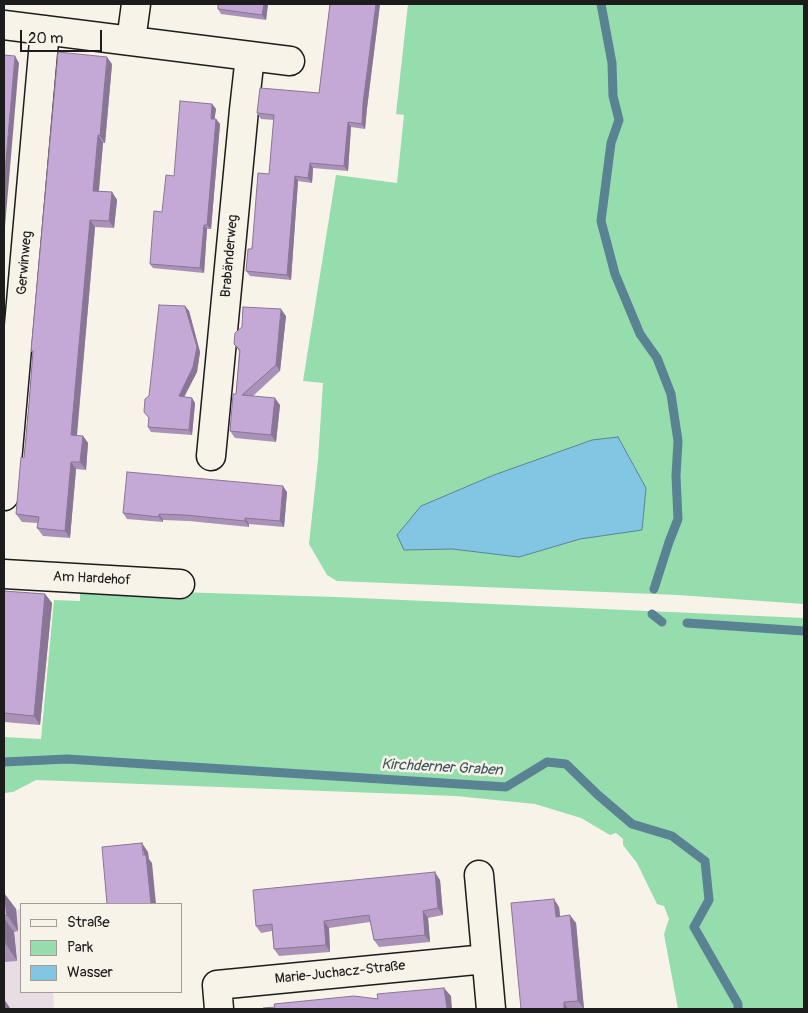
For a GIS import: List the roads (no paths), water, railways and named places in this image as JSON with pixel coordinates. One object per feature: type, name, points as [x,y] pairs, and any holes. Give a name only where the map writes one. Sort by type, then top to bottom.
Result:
[{"type":"street","points":[[131,41],[136,4]]},
{"type":"street","points":[[4,25],[290,61]]},
{"type":"street","name":"Gerwinweg","points":[[4,496],[46,30]]},
{"type":"street","name":"Brabänderweg","points":[[211,456],[250,56]]},
{"type":"street","name":"Am Hardehof","points":[[4,574],[180,584]]},
{"type":"street","points":[[479,875],[491,1009]]},
{"type":"street","name":"Marie-Juchacz-Straße","points":[[219,1009],[217,985],[486,959]]},
{"type":"water","points":[[618,437],[646,488],[642,530],[580,539],[519,557],[452,549],[404,550],[397,535],[421,506],[494,475],[592,440]]},
{"type":"waterway","points":[[601,4],[612,63],[613,96],[619,120],[611,143],[601,221],[615,274],[640,334],[657,358],[671,394],[678,441],[676,476],[678,519],[654,589]]},
{"type":"waterway","points":[[652,614],[662,622]]},
{"type":"waterway","points":[[687,623],[804,631]]},
{"type":"waterway","name":"Kirchderner Graben","points":[[4,762],[67,759],[506,787],[547,762],[566,764],[632,824],[672,836],[705,861],[709,900],[694,927],[738,1004],[738,1009]]}]
